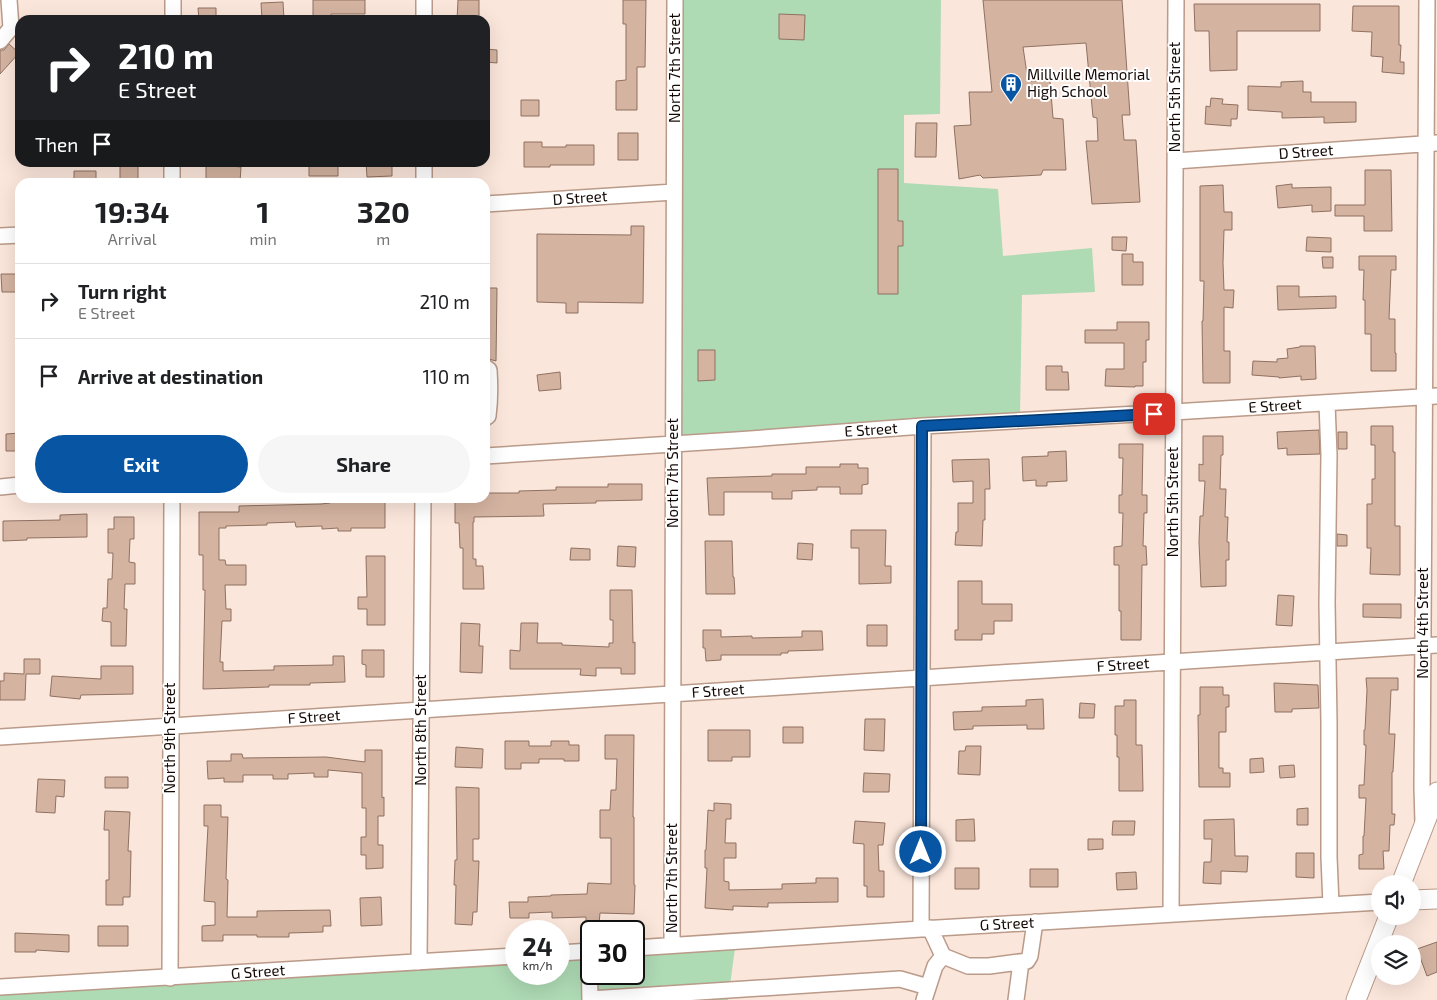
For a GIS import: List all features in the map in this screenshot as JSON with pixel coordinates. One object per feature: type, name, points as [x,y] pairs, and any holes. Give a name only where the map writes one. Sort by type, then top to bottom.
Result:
[{"type":"main road","points":[[1404,875],[1437,792]]},
{"type":"main road","points":[[1421,899],[1437,898]]},
{"type":"main road","points":[[1356,1000],[1385,925]]},
{"type":"street","points":[[0,41],[10,28],[9,0]]},
{"type":"street","points":[[173,0],[173,15]]},
{"type":"street","points":[[424,0],[424,15]]},
{"type":"street","name":"North 7th Street","points":[[672,945],[675,0]]},
{"type":"street","name":"North 5th Street","points":[[1171,914],[1176,0]]},
{"type":"street","name":"North 4th Street","points":[[1423,826],[1422,787],[1430,646],[1432,20],[1427,0]]},
{"type":"street","name":"D Street","points":[[1175,162],[1432,143]]},
{"type":"street","name":"D Street","points":[[490,204],[674,192]]},
{"type":"street","points":[[0,236],[15,235]]},
{"type":"street","name":"E Street","points":[[490,456],[922,426],[1431,396]]},
{"type":"street","points":[[1327,403],[1329,463],[1327,603],[1329,847],[1332,905]]},
{"type":"street","points":[[922,426],[922,678],[926,928],[943,956],[968,966],[989,966],[1027,961],[1030,956],[1035,922]]},
{"type":"street","points":[[0,487],[15,486]]},
{"type":"street","name":"North 9th Street","points":[[170,978],[172,503]]},
{"type":"street","name":"North 8th Street","points":[[419,962],[423,503]]},
{"type":"street","name":"F Street","points":[[0,737],[1430,646]]},
{"type":"street","name":"G Street","points":[[645,947],[926,928],[1371,903]]},
{"type":"street","points":[[590,985],[590,999],[900,978],[926,994],[934,966],[943,956]]},
{"type":"street","name":"G Street","points":[[0,987],[505,957]]},
{"type":"street","points":[[1016,1000],[1021,962]]},
{"type":"green space","points":[[674,0],[941,0],[940,114],[904,115],[904,183],[998,189],[1003,256],[1092,248],[1095,292],[1022,295],[1020,416],[674,441]]},
{"type":"green space","points":[[736,941],[728,1000],[0,1000],[0,988],[505,956],[505,985],[570,985],[570,951],[580,951],[580,985],[645,985],[645,947]]},
{"type":"building","points":[[313,0],[365,0],[365,14],[313,15]]},
{"type":"building","points":[[458,0],[479,0],[479,15],[457,15]]},
{"type":"building","points":[[623,0],[646,0],[645,67],[637,67],[637,110],[616,110],[616,81],[626,80],[626,24],[623,24]]},
{"type":"building","name":"Millville Memorial High School","points":[[983,0],[1122,0],[1130,115],[1122,115],[1124,140],[1136,140],[1140,202],[1092,204],[1086,141],[1098,141],[1097,118],[1093,117],[1086,43],[1023,47],[1028,81],[1050,81],[1053,118],[1063,119],[1066,170],[1043,170],[1041,175],[983,178],[980,175],[959,179],[954,126],[971,125],[969,92],[992,92]]},
{"type":"building","points":[[283,2],[284,15],[262,15],[261,3]]},
{"type":"building","points":[[1194,4],[1320,4],[1320,31],[1237,31],[1237,70],[1210,71],[1209,31],[1195,31]]},
{"type":"building","points":[[1353,6],[1399,6],[1400,62],[1404,62],[1404,74],[1382,72],[1383,57],[1371,56],[1372,32],[1352,31]]},
{"type":"building","points":[[198,8],[216,8],[216,15],[199,15]]},
{"type":"building","points":[[779,14],[805,15],[804,40],[779,39]]},
{"type":"building","points":[[9,44],[15,49],[15,57],[0,74],[0,50],[4,50]]},
{"type":"building","points":[[490,49],[497,50],[497,63],[490,62]]},
{"type":"building","points":[[1303,81],[1303,92],[1311,92],[1311,102],[1356,102],[1356,122],[1324,123],[1324,117],[1282,118],[1282,112],[1248,110],[1248,86],[1281,87],[1281,82]]},
{"type":"building","points":[[1211,98],[1223,99],[1222,104],[1238,105],[1237,119],[1231,119],[1231,126],[1205,124],[1206,106],[1210,107]]},
{"type":"building","points":[[521,100],[539,100],[539,116],[521,116]]},
{"type":"building","points":[[916,123],[937,123],[936,157],[915,157]]},
{"type":"building","points":[[618,133],[638,133],[638,160],[618,160]]},
{"type":"building","points":[[524,142],[542,142],[542,147],[594,145],[594,165],[524,167]]},
{"type":"building","points":[[120,167],[138,167],[138,178],[120,178]]},
{"type":"building","points":[[206,167],[241,167],[240,178],[206,178]]},
{"type":"building","points":[[309,167],[338,167],[338,176],[309,176]]},
{"type":"building","points":[[366,167],[392,167],[392,176],[367,177]]},
{"type":"building","points":[[878,169],[898,169],[898,221],[903,221],[903,246],[898,246],[898,294],[878,294]]},
{"type":"building","points":[[1365,170],[1391,170],[1392,231],[1364,231],[1364,216],[1335,216],[1335,205],[1365,205]]},
{"type":"building","points":[[74,171],[96,171],[96,178],[74,178]]},
{"type":"building","points":[[1292,184],[1292,188],[1331,187],[1331,211],[1312,212],[1312,205],[1278,208],[1276,186]]},
{"type":"building","points":[[1223,185],[1224,212],[1232,212],[1232,230],[1224,230],[1223,263],[1224,290],[1234,290],[1233,308],[1224,307],[1224,351],[1230,351],[1230,383],[1203,383],[1202,321],[1204,281],[1200,281],[1200,186]]},
{"type":"building","points":[[631,226],[644,226],[643,303],[578,302],[578,313],[566,313],[566,303],[537,302],[537,234],[631,235]]},
{"type":"building","points":[[1112,237],[1127,237],[1126,251],[1112,250]]},
{"type":"building","points":[[1307,237],[1331,238],[1331,252],[1306,251]]},
{"type":"building","points":[[1122,254],[1133,254],[1133,262],[1143,262],[1143,285],[1122,285]]},
{"type":"building","points":[[1359,256],[1396,256],[1396,270],[1391,270],[1389,319],[1395,319],[1396,371],[1371,371],[1371,334],[1365,334],[1364,270],[1359,270]]},
{"type":"building","points":[[1322,257],[1333,257],[1333,268],[1323,268]]},
{"type":"building","points":[[1,274],[15,274],[15,292],[2,292]]},
{"type":"building","points":[[1277,286],[1299,286],[1299,297],[1336,296],[1336,308],[1278,310]]},
{"type":"building","points":[[490,288],[497,288],[496,361],[490,359]]},
{"type":"building","points":[[1117,322],[1149,322],[1149,340],[1146,340],[1146,362],[1143,362],[1143,386],[1105,386],[1106,369],[1124,369],[1124,343],[1085,343],[1085,330],[1117,330]]},
{"type":"building","points":[[1300,346],[1315,346],[1316,379],[1301,380],[1301,376],[1279,378],[1252,375],[1253,361],[1277,362],[1277,359],[1288,358],[1287,349]]},
{"type":"building","points":[[698,350],[715,350],[715,380],[698,381]]},
{"type":"building","points":[[1046,366],[1062,366],[1062,372],[1068,372],[1069,390],[1046,390]]},
{"type":"building","points":[[560,372],[561,389],[539,391],[537,375]]},
{"type":"building","points":[[1371,426],[1393,426],[1395,526],[1400,526],[1400,575],[1370,574],[1371,548],[1367,548],[1367,504],[1372,504],[1372,479],[1375,479],[1375,445],[1371,445]]},
{"type":"building","points":[[1319,430],[1320,454],[1287,455],[1287,448],[1278,449],[1277,432]]},
{"type":"building","points":[[1338,432],[1347,432],[1347,449],[1338,449]]},
{"type":"building","points":[[15,433],[15,451],[6,451],[6,434]]},
{"type":"building","points":[[1203,436],[1223,436],[1220,489],[1226,489],[1225,517],[1228,517],[1227,542],[1229,542],[1229,560],[1226,560],[1226,586],[1201,587],[1199,542],[1200,516],[1203,516],[1205,481],[1199,481],[1199,464],[1203,465]]},
{"type":"building","points":[[1119,444],[1143,444],[1142,495],[1147,495],[1147,513],[1144,513],[1143,546],[1146,546],[1147,565],[1142,565],[1141,640],[1121,640],[1119,565],[1114,565],[1114,547],[1122,546],[1123,513],[1119,513],[1119,495],[1122,495],[1123,458],[1119,458]]},
{"type":"building","points":[[1066,451],[1067,481],[1047,482],[1047,486],[1036,486],[1036,480],[1023,481],[1022,457],[1048,456],[1048,452]]},
{"type":"building","points":[[989,459],[990,489],[985,489],[985,520],[983,520],[982,546],[955,545],[956,532],[958,532],[958,503],[973,503],[973,481],[953,482],[952,460]]},
{"type":"building","points":[[840,464],[858,464],[858,468],[868,468],[868,484],[862,485],[862,494],[840,494],[840,487],[817,487],[817,490],[792,491],[792,499],[772,499],[772,492],[724,492],[724,515],[709,515],[707,478],[806,474],[806,467],[840,467]]},
{"type":"building","points":[[608,484],[642,484],[642,500],[543,504],[544,516],[474,517],[473,559],[476,559],[476,566],[483,566],[484,589],[463,589],[463,548],[460,548],[459,523],[455,523],[455,503],[490,503],[490,493],[556,490],[556,487],[608,487]]},
{"type":"building","points":[[385,503],[385,528],[351,528],[351,531],[338,531],[338,528],[322,529],[322,526],[296,527],[295,522],[219,528],[219,560],[225,560],[226,565],[246,565],[246,585],[225,585],[226,609],[231,609],[231,621],[222,621],[220,662],[223,662],[223,671],[274,670],[274,666],[333,665],[333,656],[344,656],[345,682],[203,689],[205,590],[203,590],[203,555],[199,555],[199,512],[239,512],[239,506]]},
{"type":"building","points":[[87,514],[87,537],[27,538],[27,540],[3,541],[3,521],[60,520],[60,515]]},
{"type":"building","points":[[114,517],[134,517],[134,539],[130,539],[129,562],[135,563],[135,584],[125,584],[124,609],[127,609],[126,646],[111,646],[111,622],[102,621],[103,608],[107,608],[108,579],[112,579],[113,553],[108,553],[108,529],[114,529]]},
{"type":"building","points":[[851,530],[886,530],[885,566],[891,566],[891,583],[859,584],[859,548],[851,548]]},
{"type":"building","points":[[1337,534],[1347,535],[1347,546],[1337,546]]},
{"type":"building","points":[[705,541],[732,541],[735,594],[706,594]]},
{"type":"building","points":[[798,543],[813,544],[812,560],[797,559]]},
{"type":"building","points":[[618,546],[636,547],[635,567],[617,566]]},
{"type":"building","points":[[571,548],[590,549],[590,560],[570,560]]},
{"type":"building","points":[[366,556],[385,556],[385,625],[367,625],[367,609],[358,609],[358,597],[367,597]]},
{"type":"building","points":[[958,581],[982,581],[982,604],[1012,604],[1012,621],[994,621],[994,634],[982,634],[982,640],[955,640],[955,630],[958,630]]},
{"type":"building","points":[[610,590],[632,590],[635,674],[621,674],[621,668],[596,668],[596,676],[580,675],[581,669],[510,669],[510,650],[520,651],[521,623],[538,623],[537,643],[609,647],[609,643],[613,643],[613,620],[610,620]]},
{"type":"building","points":[[1278,595],[1294,596],[1292,626],[1276,625]]},
{"type":"building","points":[[1363,604],[1401,604],[1401,618],[1363,617]]},
{"type":"building","points":[[461,623],[480,624],[479,646],[483,646],[482,673],[460,672]]},
{"type":"building","points":[[867,625],[887,625],[887,646],[867,646]]},
{"type":"building","points":[[703,630],[721,630],[721,637],[752,636],[752,638],[802,637],[802,631],[822,631],[823,650],[788,651],[788,653],[781,653],[781,655],[721,655],[721,660],[706,661],[705,648],[703,648]]},
{"type":"building","points":[[362,650],[384,650],[384,677],[366,677],[366,665],[362,664]]},
{"type":"building","points":[[24,659],[40,659],[40,674],[26,674],[25,700],[0,700],[0,681],[4,681],[4,673],[24,674]]},
{"type":"building","points":[[101,666],[133,666],[133,694],[81,695],[80,699],[50,696],[52,676],[101,679]]},
{"type":"building","points":[[1366,678],[1398,678],[1398,690],[1391,690],[1389,734],[1395,734],[1392,772],[1392,814],[1395,814],[1394,825],[1390,825],[1389,851],[1383,851],[1384,869],[1359,869],[1359,855],[1363,854],[1366,798],[1359,798],[1359,785],[1364,785]]},
{"type":"building","points":[[1274,683],[1318,685],[1319,708],[1292,709],[1292,712],[1275,712]]},
{"type":"building","points":[[1200,687],[1223,687],[1223,695],[1229,695],[1229,707],[1226,707],[1226,732],[1219,732],[1219,768],[1223,768],[1223,773],[1230,773],[1230,787],[1199,787],[1198,715],[1200,715]]},
{"type":"building","points":[[1043,699],[1044,729],[1027,729],[1027,725],[973,726],[973,729],[954,730],[953,712],[982,711],[982,707],[1026,706],[1026,700]]},
{"type":"building","points":[[1124,700],[1136,700],[1136,745],[1142,745],[1143,791],[1119,791],[1119,757],[1117,757],[1117,735],[1115,735],[1115,706],[1124,706]]},
{"type":"building","points":[[1080,703],[1095,704],[1094,718],[1079,718]]},
{"type":"building","points":[[865,719],[885,719],[884,751],[864,750]]},
{"type":"building","points":[[783,727],[803,727],[803,743],[783,743]]},
{"type":"building","points":[[708,730],[750,730],[750,757],[732,757],[732,761],[708,761]]},
{"type":"building","points":[[605,735],[634,735],[634,914],[600,913],[599,920],[586,920],[586,917],[552,918],[552,912],[529,913],[529,918],[510,918],[509,902],[528,902],[528,897],[587,894],[588,883],[611,884],[611,838],[600,838],[600,810],[610,810],[611,790],[616,790],[617,759],[605,759]]},
{"type":"building","points":[[505,741],[529,741],[529,746],[551,746],[551,741],[569,741],[569,745],[579,745],[579,761],[539,759],[539,763],[521,763],[521,769],[505,769]]},
{"type":"building","points":[[966,746],[981,746],[980,775],[958,774],[959,751],[965,751]]},
{"type":"building","points":[[456,747],[483,749],[482,768],[455,767]]},
{"type":"building","points":[[365,750],[382,750],[384,816],[378,816],[378,845],[383,845],[383,868],[366,869],[366,855],[361,855],[361,837],[366,837],[366,808],[362,808],[362,773],[328,770],[328,777],[314,777],[314,773],[288,774],[288,779],[273,779],[273,775],[243,775],[243,782],[224,782],[224,778],[208,779],[207,761],[231,761],[231,754],[242,754],[243,758],[326,757],[365,762]]},
{"type":"building","points":[[1263,758],[1264,772],[1250,773],[1250,759]]},
{"type":"building","points":[[1294,765],[1295,777],[1280,778],[1279,766]]},
{"type":"building","points":[[864,773],[890,774],[889,792],[863,792]]},
{"type":"building","points":[[105,777],[128,777],[128,788],[105,788]]},
{"type":"building","points":[[38,779],[65,780],[64,797],[56,796],[55,813],[36,812]]},
{"type":"building","points":[[456,787],[479,788],[479,839],[473,839],[473,861],[479,861],[477,912],[473,912],[472,925],[455,924],[456,885],[454,885],[455,860],[457,860]]},
{"type":"building","points":[[714,803],[731,804],[731,819],[726,819],[725,843],[736,843],[736,858],[724,858],[724,881],[729,882],[729,890],[782,889],[782,884],[816,883],[816,878],[838,878],[838,902],[768,903],[768,907],[733,906],[733,910],[705,908],[707,868],[705,868],[705,850],[708,810],[714,811]]},
{"type":"building","points":[[204,805],[221,805],[221,817],[228,817],[227,917],[257,917],[257,911],[330,910],[331,926],[323,926],[323,932],[289,933],[289,937],[223,935],[223,941],[202,941],[202,926],[215,925],[215,902],[204,901],[208,826],[204,826]]},
{"type":"building","points":[[1308,808],[1308,825],[1297,825],[1297,809]]},
{"type":"building","points":[[105,811],[130,812],[128,851],[131,851],[130,897],[123,897],[123,905],[106,905],[106,880],[109,880],[109,830],[104,830]]},
{"type":"building","points":[[974,819],[975,841],[956,841],[956,820]]},
{"type":"building","points":[[1234,819],[1235,856],[1248,856],[1247,872],[1221,871],[1221,884],[1203,883],[1204,862],[1211,862],[1212,839],[1204,839],[1204,820]]},
{"type":"building","points":[[855,821],[885,823],[883,845],[878,845],[879,871],[884,871],[884,897],[867,897],[867,886],[864,886],[864,844],[853,843]]},
{"type":"building","points":[[1113,821],[1135,821],[1134,835],[1112,835]]},
{"type":"building","points":[[1088,839],[1103,839],[1103,849],[1088,850]]},
{"type":"building","points":[[1296,853],[1314,853],[1314,878],[1296,877]]},
{"type":"building","points":[[955,868],[979,868],[979,889],[955,889]]},
{"type":"building","points":[[1030,869],[1058,869],[1058,887],[1030,887]]},
{"type":"building","points":[[1136,872],[1137,889],[1117,890],[1116,873]]},
{"type":"building","points":[[381,897],[382,925],[361,926],[360,898]]},
{"type":"building","points":[[98,926],[128,926],[128,946],[98,946]]},
{"type":"building","points":[[15,933],[69,935],[69,952],[36,950],[36,952],[15,952]]},
{"type":"building","points":[[1437,942],[1437,972],[1427,976],[1421,960],[1421,948]]},
{"type":"place","name":"Millville Memorial High School","points":[[1011,103]]},
{"type":"route","points":[[921,852],[922,426],[1154,414]]}]
